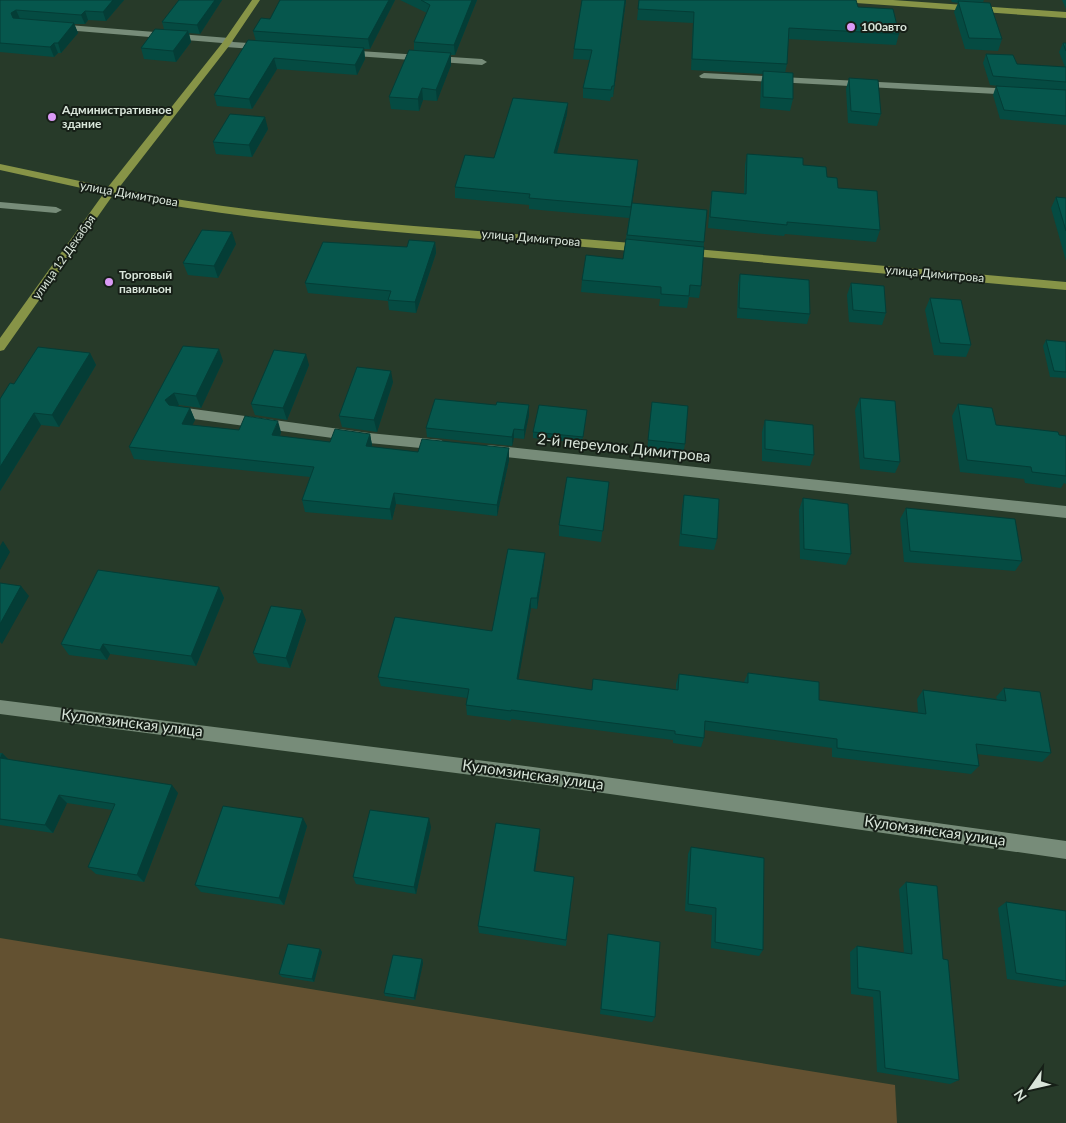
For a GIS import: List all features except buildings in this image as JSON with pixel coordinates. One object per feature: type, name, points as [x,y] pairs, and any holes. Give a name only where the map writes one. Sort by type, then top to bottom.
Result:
[{"type":"main road","name":"улица 12 Декабря","points":[[0,347],[110,192],[227,42],[256,0]]},
{"type":"main road","points":[[856,0],[1066,15]]},
{"type":"main road","name":"улица Димитрова","points":[[0,167],[110,192],[185,204],[280,215],[1066,286]]},
{"type":"street","points":[[50,27],[227,42],[275,48]]},
{"type":"street","points":[[334,52],[482,62]]},
{"type":"street","points":[[704,76],[1026,92]]},
{"type":"street","points":[[0,205],[56,210]]},
{"type":"street","points":[[180,412],[369,438],[459,447]]},
{"type":"street","name":"2-й переулок Димитрова","points":[[479,449],[1066,512]]},
{"type":"street","name":"Куломзинская улица","points":[[0,708],[236,736],[880,822],[1066,850]]},
{"type":"shaded area","points":[[0,938],[895,1085],[897,1123],[0,1123]]},
{"type":"place","name":"100авто","points":[[851,27]]},
{"type":"place","name":"Административное здание","points":[[52,117]]},
{"type":"place","name":"Торговый павильон","points":[[109,282]]}]
